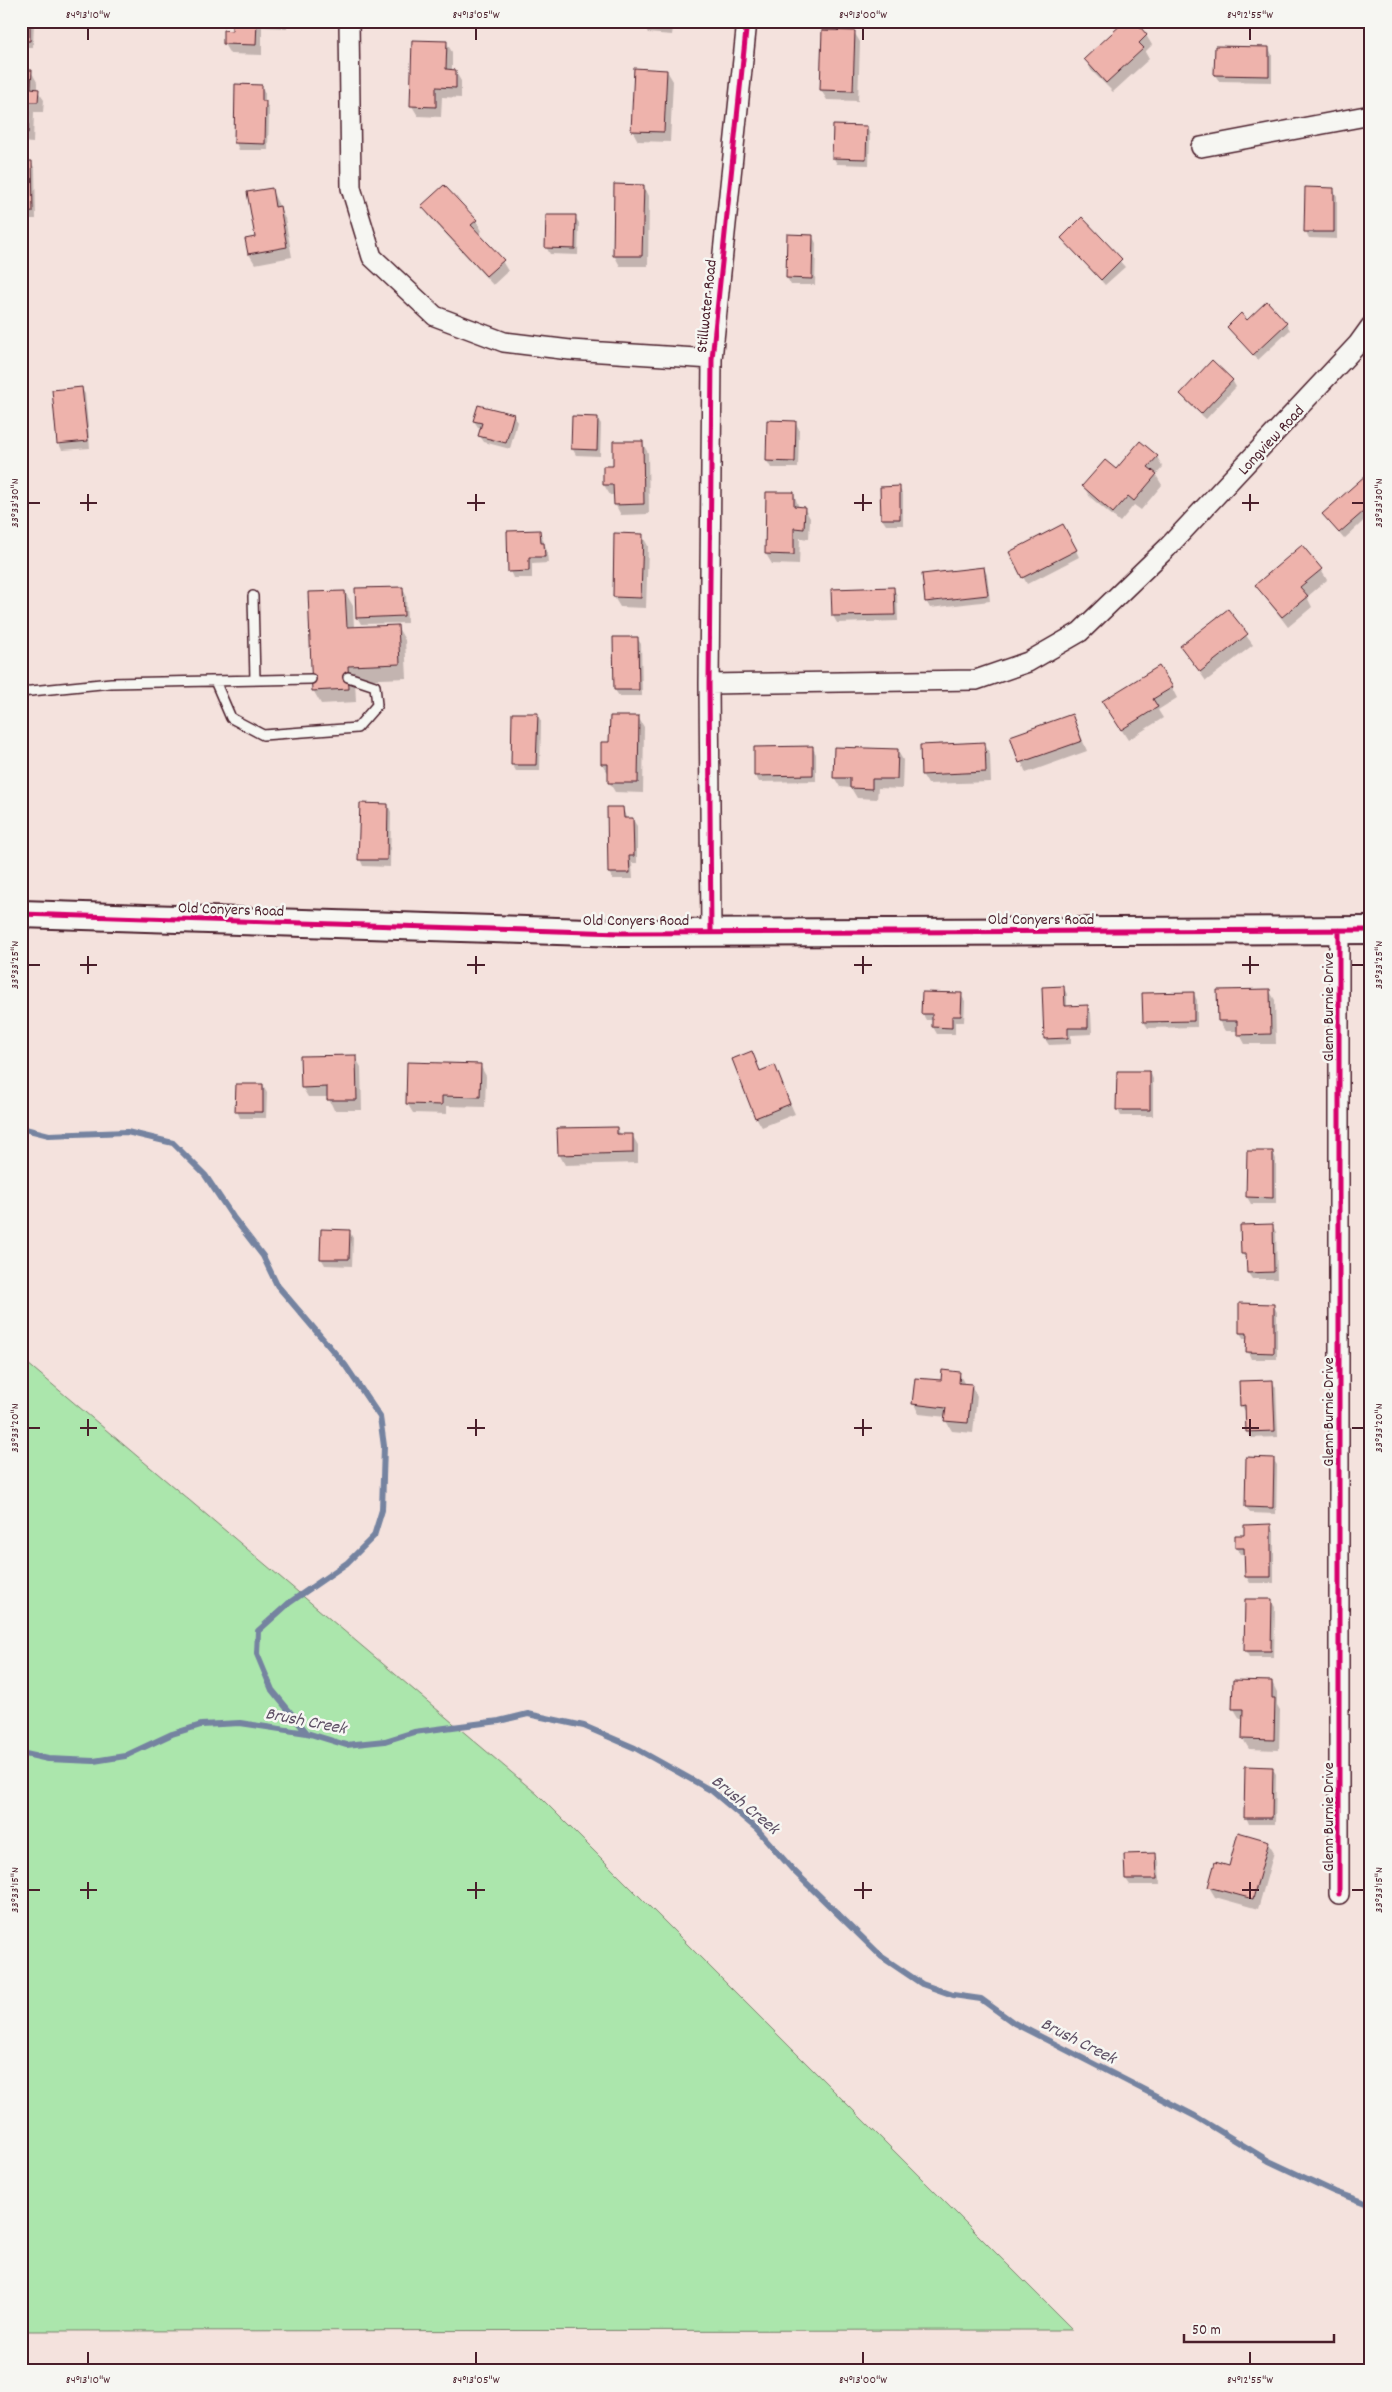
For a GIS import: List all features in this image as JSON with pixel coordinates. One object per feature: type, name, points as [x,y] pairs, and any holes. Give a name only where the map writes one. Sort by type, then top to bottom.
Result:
[{"type":"street","points":[[349,21],[351,188],[372,257],[435,316],[504,342],[570,350],[712,359]]},
{"type":"street","name":"Stillwater Road","points":[[711,931],[709,684],[712,359],[747,21]]},
{"type":"street","points":[[1201,147],[1371,115]]},
{"type":"street","name":"Longview Road","points":[[709,684],[976,680],[1028,662],[1080,632],[1167,548],[1345,358],[1371,326]]},
{"type":"street","name":"Old Conyers Road","points":[[21,914],[620,933],[711,931],[1371,930]]},
{"type":"street","name":"Glenn Burnie Drive","points":[[1340,930],[1340,1894]]},
{"type":"lane","points":[[253,596],[255,680]]},
{"type":"lane","points":[[216,681],[231,718],[263,735],[357,728],[378,705],[375,686],[348,677]]},
{"type":"lane","points":[[21,692],[112,683],[311,679]]},
{"type":"green space","points":[[21,1358],[537,1794],[1073,2330],[21,2331]]},
{"type":"building","points":[[21,21],[30,21],[30,41],[21,41]]},
{"type":"building","points":[[232,21],[257,21],[256,45],[223,44],[223,30],[232,31]]},
{"type":"building","points":[[641,21],[667,21],[667,25]]},
{"type":"building","points":[[1125,21],[1135,21],[1147,35],[1139,43],[1144,48],[1106,83],[1084,59]]},
{"type":"building","points":[[822,30],[855,31],[853,91],[820,90]]},
{"type":"building","points":[[412,40],[447,41],[446,69],[456,70],[456,88],[436,87],[436,107],[410,106]]},
{"type":"building","points":[[1215,46],[1269,47],[1269,76],[1214,75]]},
{"type":"building","points":[[634,68],[667,70],[664,132],[631,131]]},
{"type":"building","points":[[21,70],[32,70],[31,88],[39,89],[38,102],[29,102],[28,133],[21,133]]},
{"type":"building","points":[[235,84],[262,85],[262,101],[266,101],[265,144],[234,143]]},
{"type":"building","points":[[833,125],[867,126],[866,159],[832,158]]},
{"type":"building","points":[[21,161],[32,161],[33,212],[21,213]]},
{"type":"building","points":[[614,184],[644,185],[642,256],[613,256]]},
{"type":"building","points":[[444,185],[477,220],[471,225],[504,260],[486,276],[421,206]]},
{"type":"building","points":[[1305,187],[1334,188],[1334,232],[1304,232]]},
{"type":"building","points":[[272,188],[275,207],[280,206],[287,247],[248,254],[245,239],[255,237],[247,192]]},
{"type":"building","points":[[546,215],[576,215],[575,249],[545,248]]},
{"type":"building","points":[[1082,217],[1122,259],[1101,280],[1061,238]]},
{"type":"building","points":[[787,234],[813,235],[812,279],[786,278]]},
{"type":"building","points":[[21,249],[24,312],[21,312]]},
{"type":"building","points":[[1267,301],[1287,323],[1253,355],[1227,327],[1241,313],[1247,320]]},
{"type":"building","points":[[1212,360],[1233,380],[1201,414],[1180,394]]},
{"type":"building","points":[[82,387],[88,441],[57,444],[52,390]]},
{"type":"building","points":[[478,405],[514,414],[506,443],[478,436],[482,423],[473,421]]},
{"type":"building","points":[[572,416],[598,417],[597,450],[571,449]]},
{"type":"building","points":[[767,420],[796,421],[795,462],[766,461]]},
{"type":"building","points":[[613,441],[643,441],[644,504],[614,505],[613,485],[603,485],[603,466],[613,466]]},
{"type":"building","points":[[1140,441],[1158,456],[1148,467],[1157,474],[1134,501],[1128,496],[1113,513],[1082,486],[1105,460],[1116,469]]},
{"type":"building","points":[[1367,474],[1371,478],[1371,505],[1339,533],[1322,514]]},
{"type":"building","points":[[900,486],[900,519],[881,519],[880,487]]},
{"type":"building","points":[[766,492],[794,492],[794,506],[805,507],[804,529],[794,528],[794,555],[765,554]]},
{"type":"building","points":[[1063,524],[1077,550],[1022,578],[1009,552]]},
{"type":"building","points":[[540,530],[541,543],[544,543],[545,557],[529,557],[529,571],[508,572],[507,531]]},
{"type":"building","points":[[614,533],[643,534],[641,598],[613,597]]},
{"type":"building","points":[[1302,545],[1322,569],[1300,587],[1308,596],[1282,617],[1255,585]]},
{"type":"building","points":[[984,567],[988,595],[925,602],[922,574]]},
{"type":"building","points":[[403,587],[404,616],[356,618],[355,588]]},
{"type":"building","points":[[894,587],[895,615],[832,616],[831,589]]},
{"type":"building","points":[[345,591],[347,627],[398,625],[400,664],[348,666],[349,689],[312,691],[308,592]]},
{"type":"building","points":[[1228,609],[1248,634],[1200,672],[1180,646]]},
{"type":"building","points":[[613,637],[638,637],[639,690],[614,690]]},
{"type":"building","points":[[1159,666],[1173,687],[1153,699],[1158,707],[1121,730],[1102,701]]},
{"type":"building","points":[[512,713],[538,713],[536,765],[511,765]]},
{"type":"building","points":[[1072,714],[1082,741],[1019,763],[1010,736]]},
{"type":"building","points":[[610,716],[639,716],[638,783],[608,783],[608,764],[601,764],[601,742],[609,742]]},
{"type":"building","points":[[985,742],[986,772],[921,775],[920,745]]},
{"type":"building","points":[[813,746],[813,775],[754,776],[754,747]]},
{"type":"building","points":[[834,747],[898,749],[897,779],[872,779],[872,789],[850,788],[850,778],[833,778]]},
{"type":"building","points":[[360,803],[388,804],[387,860],[358,860]]},
{"type":"building","points":[[607,807],[623,807],[624,818],[633,818],[634,856],[629,856],[630,873],[608,873]]},
{"type":"building","points":[[1064,986],[1065,1006],[1088,1005],[1088,1028],[1068,1028],[1068,1038],[1044,1039],[1042,987]]},
{"type":"building","points":[[1270,989],[1271,1034],[1237,1035],[1237,1021],[1218,1021],[1217,990]]},
{"type":"building","points":[[922,992],[962,993],[961,1016],[952,1016],[952,1028],[932,1027],[932,1014],[921,1014]]},
{"type":"building","points":[[1194,992],[1194,1021],[1143,1022],[1142,993]]},
{"type":"building","points":[[752,1051],[760,1071],[775,1065],[790,1104],[755,1118],[732,1059]]},
{"type":"building","points":[[356,1055],[357,1100],[327,1100],[327,1087],[301,1088],[300,1056]]},
{"type":"building","points":[[407,1062],[481,1064],[480,1097],[442,1096],[442,1105],[406,1104]]},
{"type":"building","points":[[1117,1071],[1150,1071],[1150,1110],[1116,1110]]},
{"type":"building","points":[[236,1084],[263,1084],[263,1112],[235,1112]]},
{"type":"building","points":[[617,1127],[617,1134],[633,1134],[633,1153],[558,1155],[557,1128]]},
{"type":"building","points":[[1247,1151],[1273,1151],[1273,1198],[1246,1197]]},
{"type":"building","points":[[1273,1224],[1274,1272],[1247,1273],[1246,1254],[1241,1254],[1240,1225]]},
{"type":"building","points":[[321,1229],[350,1230],[349,1259],[320,1259]]},
{"type":"building","points":[[1239,1303],[1274,1304],[1274,1353],[1246,1352],[1247,1333],[1239,1333]]},
{"type":"building","points":[[942,1370],[960,1372],[959,1383],[972,1384],[968,1423],[944,1421],[946,1408],[912,1404],[915,1378],[941,1380]]},
{"type":"building","points":[[1273,1380],[1275,1431],[1246,1432],[1245,1405],[1240,1406],[1239,1381]]},
{"type":"building","points":[[1246,1457],[1274,1458],[1273,1508],[1245,1507]]},
{"type":"building","points":[[1271,1524],[1271,1577],[1245,1577],[1244,1548],[1235,1548],[1235,1535],[1244,1535],[1244,1525]]},
{"type":"building","points":[[1245,1599],[1272,1599],[1271,1651],[1244,1651]]},
{"type":"building","points":[[1233,1680],[1272,1681],[1272,1698],[1275,1698],[1274,1740],[1242,1739],[1243,1709],[1232,1709]]},
{"type":"building","points":[[1245,1766],[1273,1767],[1272,1818],[1244,1818]]},
{"type":"building","points":[[1238,1832],[1269,1841],[1253,1899],[1208,1887],[1215,1862],[1229,1866]]},
{"type":"building","points":[[1156,1853],[1157,1879],[1125,1879],[1124,1854]]},
{"type":"waterway","points":[[21,1128],[49,1135],[127,1132],[173,1143],[205,1175],[233,1217],[263,1256],[277,1285],[345,1365],[380,1417],[384,1446],[382,1510],[374,1536],[347,1563],[289,1603],[258,1631],[257,1654],[272,1690],[307,1733]]},
{"type":"waterway","name":"Brush Creek","points":[[21,1753],[48,1759],[94,1761],[125,1756],[172,1734],[201,1725],[240,1723],[307,1733],[346,1745],[385,1741],[414,1732],[499,1721],[528,1714],[584,1726],[635,1748],[712,1791],[757,1829],[793,1870],[882,1957],[922,1984],[953,1995],[981,1999],[1014,2023],[1195,2116],[1269,2161],[1335,2192],[1371,2205]]},
{"type":"cycle path","points":[[711,931],[709,684],[712,359],[747,21]]},
{"type":"cycle path","points":[[21,914],[620,933],[1371,930]]},
{"type":"cycle path","points":[[1339,930],[1339,1894]]}]
